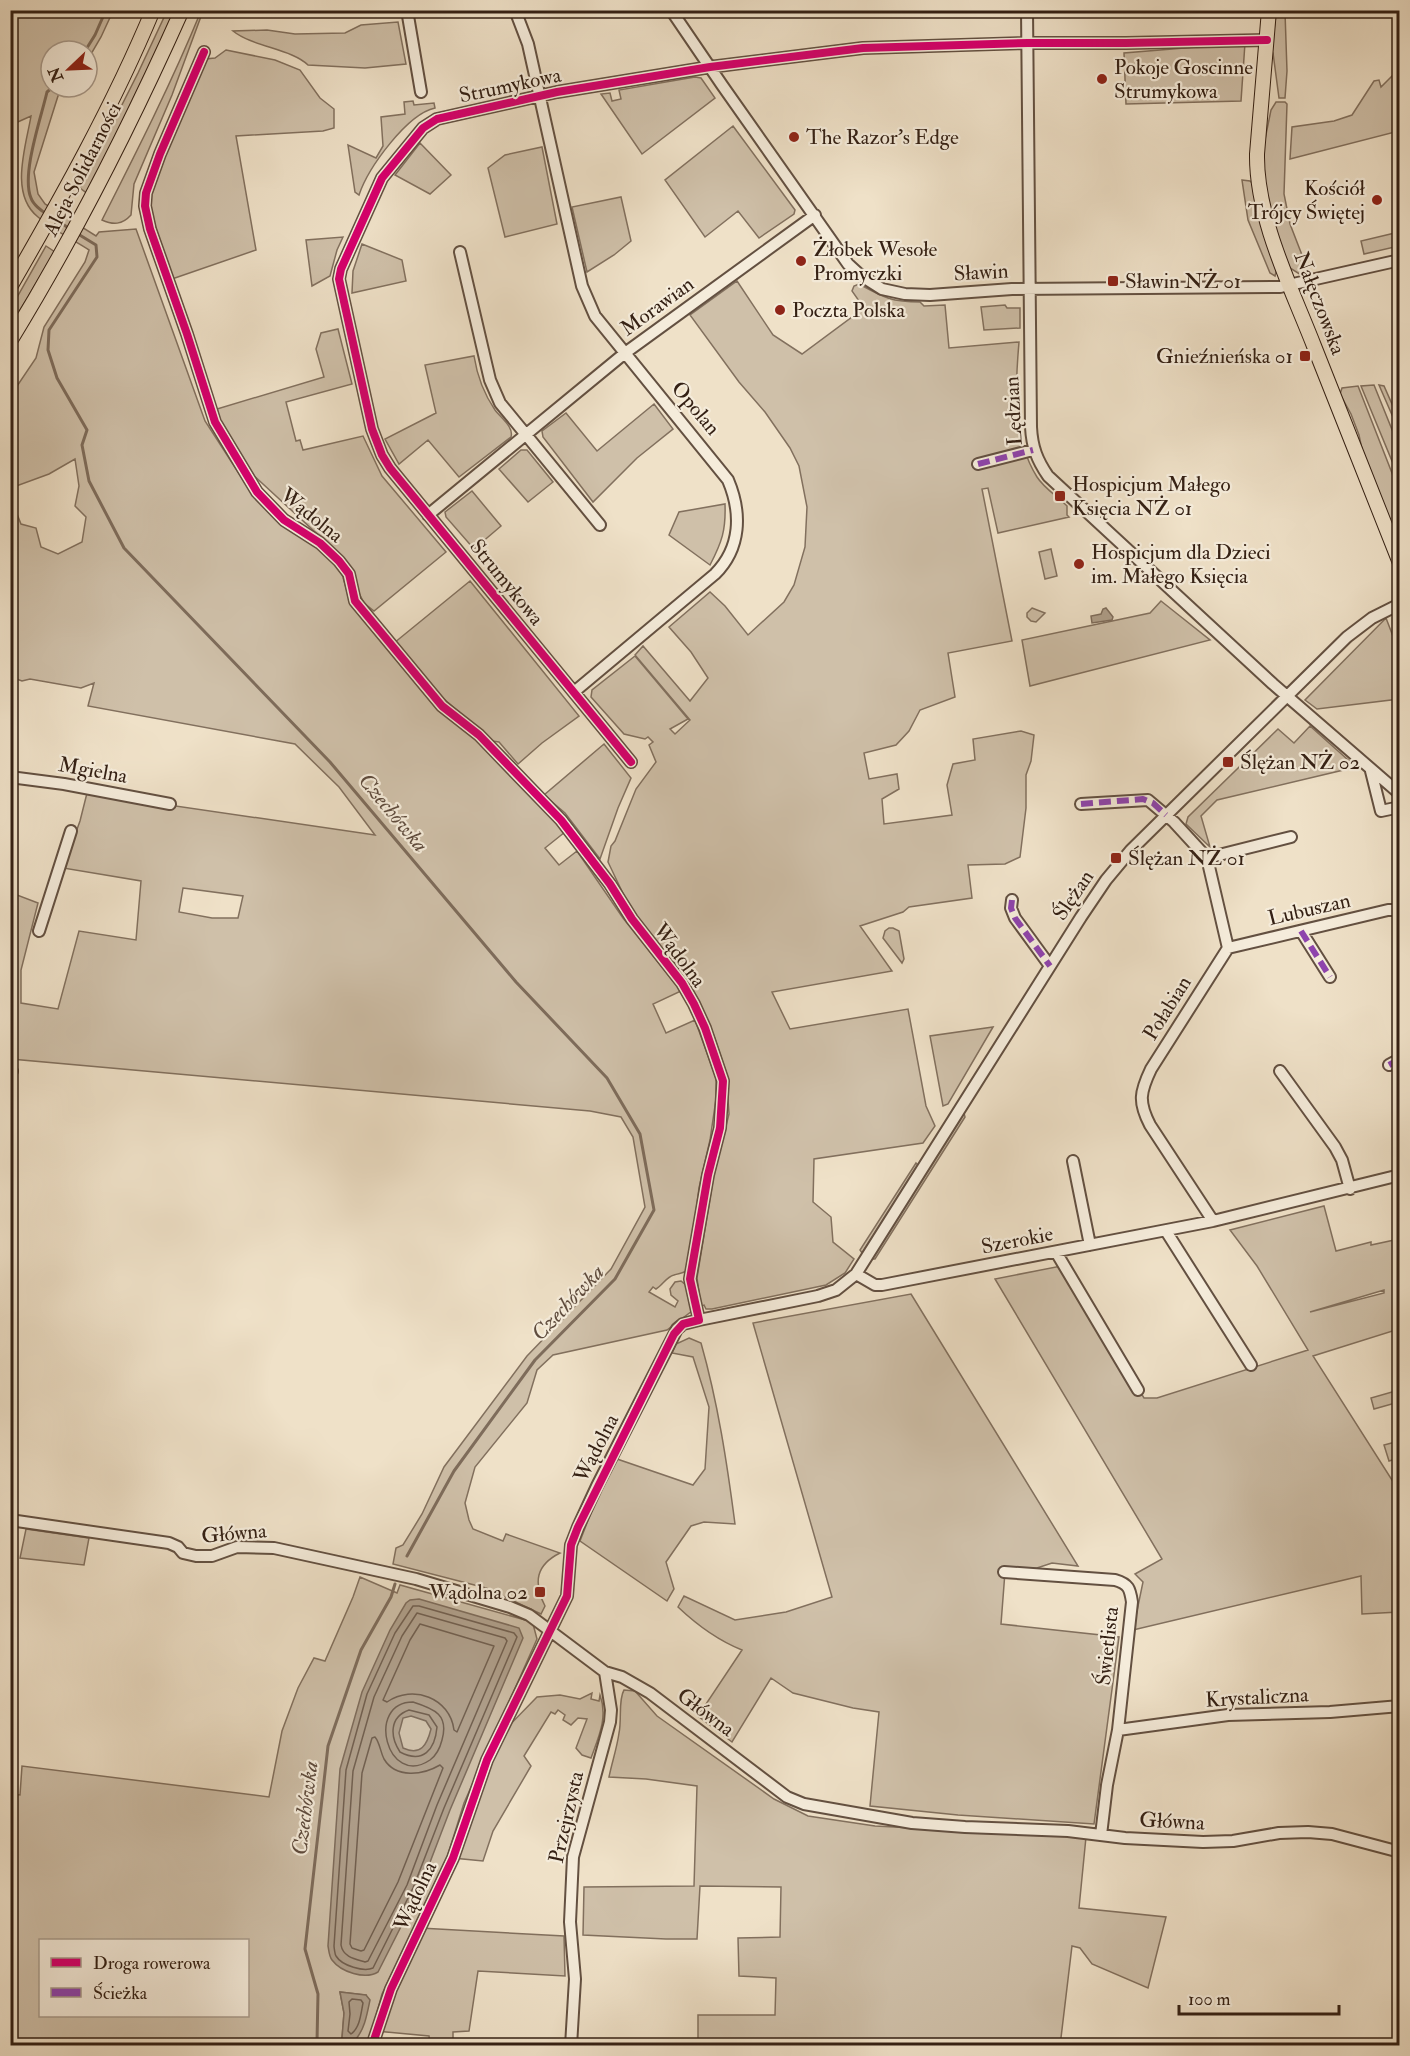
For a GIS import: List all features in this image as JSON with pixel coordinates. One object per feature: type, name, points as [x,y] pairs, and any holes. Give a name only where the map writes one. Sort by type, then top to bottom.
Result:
[{"type":"main road","name":"Aleja Solidarności","points":[[10,287],[76,171],[153,10]]},
{"type":"main road","name":"Aleja Solidarności","points":[[10,341],[53,270],[100,183],[182,10]]},
{"type":"main road","name":"Nałęczowska","points":[[1269,10],[1257,145],[1258,181],[1266,219],[1400,563]]},
{"type":"street","points":[[407,10],[421,92]]},
{"type":"street","name":"Opolan","points":[[515,10],[528,44],[582,286],[595,316],[728,480],[737,504],[738,523],[735,540],[721,569],[574,692]]},
{"type":"street","name":"Sławin","points":[[671,10],[848,264],[882,289],[905,294],[930,295],[1030,289],[1280,287],[1400,260]]},
{"type":"street","name":"Lędzian","points":[[1028,10],[1030,400],[1033,450],[1048,476],[1287,696],[1400,794]]},
{"type":"street","name":"Strumykowa","points":[[631,762],[390,468],[376,441],[339,279],[341,269],[382,178],[423,128],[437,119],[540,95],[710,67],[863,48],[1267,40]]},
{"type":"street","name":"Wądolna","points":[[204,52],[157,162],[146,193],[145,206],[150,229],[215,422],[257,492],[284,520],[320,543],[339,561],[349,574],[355,601],[442,706],[479,735],[561,820],[610,884],[632,919],[682,983],[705,1028],[723,1081],[720,1128],[708,1175],[690,1279],[699,1320],[683,1324],[677,1329],[597,1486],[571,1545],[567,1596],[487,1760],[453,1858],[391,1989],[372,2046]]},
{"type":"street","name":"Morawian","points":[[428,515],[625,353],[815,215]]},
{"type":"street","points":[[460,252],[492,388],[500,403],[600,525]]},
{"type":"street","points":[[978,464],[1033,450]]},
{"type":"street","name":"Ślężan","points":[[856,1274],[1050,966],[1112,873],[1166,815],[1359,627],[1382,612],[1400,604]]},
{"type":"street","points":[[1371,770],[1381,811],[1400,807]]},
{"type":"street","name":"Mgielna","points":[[10,777],[64,784],[170,804]]},
{"type":"street","points":[[1081,804],[1143,799],[1153,803],[1166,815],[1207,858],[1228,948]]},
{"type":"street","points":[[39,931],[71,831]]},
{"type":"street","points":[[1207,858],[1292,837]]},
{"type":"street","points":[[1012,900],[1011,908],[1015,918],[1050,966]]},
{"type":"street","name":"Lubuszan","points":[[1228,948],[1388,910],[1400,910]]},
{"type":"street","points":[[1301,931],[1330,977]]},
{"type":"street","name":"Połabian","points":[[1213,1221],[1150,1125],[1142,1108],[1141,1098],[1151,1069],[1228,948]]},
{"type":"street","points":[[1389,1065],[1400,1059]]},
{"type":"street","points":[[1280,1071],[1335,1147],[1342,1160],[1350,1189]]},
{"type":"street","points":[[1073,1161],[1090,1245]]},
{"type":"street","name":"Szerokie","points":[[856,1274],[875,1285],[882,1285],[1166,1231],[1350,1189],[1400,1175]]},
{"type":"street","points":[[1166,1231],[1251,1365]]},
{"type":"street","points":[[1056,1252],[1138,1390]]},
{"type":"street","points":[[699,1320],[818,1296],[836,1290],[856,1274]]},
{"type":"street","name":"Główna","points":[[10,1520],[169,1543],[183,1552],[196,1556],[212,1556],[237,1547],[274,1548],[416,1579],[529,1615],[605,1672],[622,1677],[650,1693],[787,1797],[804,1804],[912,1823],[1068,1831],[1203,1842],[1233,1841],[1279,1833],[1308,1832],[1332,1834],[1400,1852]]},
{"type":"street","name":"Świetlista","points":[[1005,1572],[1115,1580],[1124,1582],[1130,1589],[1132,1602],[1118,1730],[1107,1785],[1101,1835]]},
{"type":"street","name":"Przejrzysta","points":[[572,2046],[575,1979],[570,1922],[573,1857],[610,1722],[611,1710],[605,1672]]},
{"type":"street","name":"Krystaliczna","points":[[1118,1730],[1228,1715],[1330,1712],[1400,1706]]},
{"type":"shaded area","points":[[10,11],[113,11],[99,40],[39,39],[39,99],[57,99],[34,172],[38,194],[45,204],[96,236],[99,232],[136,229],[205,421],[247,486],[340,567],[351,605],[438,710],[483,745],[565,832],[545,848],[559,865],[577,851],[623,918],[681,991],[653,1004],[666,1033],[695,1020],[716,1078],[716,1099],[699,1188],[689,1269],[671,1276],[649,1292],[675,1307],[678,1301],[671,1295],[670,1289],[675,1282],[681,1281],[687,1286],[692,1311],[667,1330],[553,1355],[537,1370],[527,1403],[475,1467],[465,1503],[473,1529],[503,1541],[506,1534],[560,1553],[546,1563],[539,1575],[539,1589],[545,1606],[541,1614],[486,1588],[393,1564],[396,1548],[403,1545],[422,1514],[444,1467],[527,1356],[611,1269],[645,1207],[633,1137],[621,1117],[590,1111],[11,1059],[12,893],[38,903],[21,970],[21,1003],[58,1009],[79,931],[136,940],[141,881],[63,868],[80,821],[87,793],[375,835],[339,787],[295,744],[88,706],[94,683],[81,688],[30,679],[22,681],[11,677],[11,499],[21,524],[36,528],[41,547],[58,554],[82,542],[86,517],[75,506],[79,486],[75,459],[49,474],[11,488],[11,395],[36,358],[44,327],[85,262],[89,250],[38,217],[29,207],[24,196],[23,155],[31,116],[11,125]],"holes":[[[183,888],[243,896],[238,918],[212,918],[179,912]]]},
{"type":"shaded area","points":[[167,11],[176,11],[88,194],[80,188]]},
{"type":"shaded area","points":[[201,11],[203,11],[172,95],[134,184],[131,215],[117,223],[102,220],[166,90]]},
{"type":"shaded area","points":[[1282,11],[1285,12],[1287,71],[1285,98],[1279,98],[1271,52],[1276,15]]},
{"type":"shaded area","points":[[398,22],[406,64],[365,68],[308,65],[292,55],[251,41],[233,31],[267,30],[295,34],[345,33],[361,25]]},
{"type":"shaded area","points":[[1245,43],[1241,101],[1126,104],[1124,53]]},
{"type":"shaded area","points":[[226,50],[275,60],[300,70],[320,98],[334,109],[334,128],[323,131],[236,136],[256,250],[172,279],[150,210],[151,189],[205,59],[215,58]]},
{"type":"shaded area","points":[[1399,69],[1399,131],[1290,159],[1292,127],[1334,121],[1352,115],[1374,81],[1379,80],[1381,87]]},
{"type":"shaded area","points":[[695,77],[701,78],[715,98],[642,154],[601,94],[610,93],[612,101],[621,99],[619,90]]},
{"type":"shaded area","points":[[413,101],[414,105],[434,103],[435,108],[424,112],[401,131],[380,157],[359,195],[355,192],[348,145],[376,158],[383,146],[381,117],[405,114],[404,102]]},
{"type":"shaded area","points":[[1276,102],[1287,104],[1284,194],[1290,224],[1309,273],[1301,275],[1290,268],[1265,193],[1263,149],[1271,110]]},
{"type":"shaded area","points":[[733,126],[795,210],[794,214],[759,238],[738,211],[705,237],[665,180]]},
{"type":"shaded area","points":[[420,143],[451,175],[430,194],[395,175]]},
{"type":"shaded area","points":[[542,147],[557,224],[505,237],[488,168],[505,155]]},
{"type":"shaded area","points":[[1242,180],[1252,183],[1258,212],[1277,268],[1275,276],[1270,273],[1248,220]]},
{"type":"shaded area","points":[[621,197],[631,241],[587,272],[572,207]]},
{"type":"shaded area","points":[[1399,232],[1399,246],[1364,254],[1361,241]]},
{"type":"shaded area","points":[[343,237],[330,276],[312,286],[306,240]]},
{"type":"shaded area","points":[[362,244],[402,260],[406,281],[352,293],[353,271]]},
{"type":"shaded area","points":[[46,246],[55,252],[11,325],[11,308]]},
{"type":"shaded area","points":[[737,281],[773,335],[802,354],[864,308],[852,291],[854,286],[859,284],[894,300],[920,302],[924,306],[945,305],[949,348],[1019,342],[1016,394],[1023,446],[1037,477],[1067,506],[1069,517],[998,533],[988,488],[982,489],[1012,641],[948,653],[955,697],[920,710],[909,731],[896,745],[864,753],[869,779],[897,774],[899,789],[882,799],[884,824],[952,815],[947,785],[953,764],[975,760],[973,739],[1021,731],[1034,735],[1031,761],[1026,775],[1026,808],[1020,857],[1005,864],[968,865],[972,898],[909,907],[903,912],[860,926],[892,971],[772,992],[790,1029],[908,1009],[926,1106],[935,1126],[923,1143],[814,1159],[813,1202],[831,1217],[833,1242],[854,1259],[845,1273],[826,1285],[706,1309],[704,1305],[701,1307],[697,1278],[714,1174],[729,1114],[726,1072],[714,1036],[696,996],[673,961],[643,929],[608,862],[611,846],[636,789],[656,762],[649,745],[653,742],[648,737],[645,739],[624,734],[591,697],[592,690],[635,656],[688,719],[670,729],[675,734],[690,720],[635,655],[643,646],[690,701],[708,678],[691,652],[669,627],[710,592],[725,606],[748,635],[784,602],[794,585],[805,547],[807,507],[799,466],[790,448],[765,412],[739,382],[690,315]]},
{"type":"shaded area","points":[[1005,305],[1007,308],[1020,308],[1020,328],[984,330],[981,307]]},
{"type":"shaded area","points":[[338,329],[352,384],[286,402],[296,441],[300,440],[303,450],[363,436],[382,476],[446,552],[374,611],[364,603],[340,555],[251,473],[220,421],[217,409],[324,377],[316,349],[321,333]]},
{"type":"shaded area","points":[[474,356],[484,391],[495,410],[509,426],[511,437],[459,477],[428,440],[399,464],[385,439],[436,413],[425,365]]},
{"type":"shaded area","points":[[1374,385],[1393,432],[1399,438],[1399,453],[1392,461],[1361,386]]},
{"type":"shaded area","points":[[1379,385],[1384,386],[1399,420],[1399,431]]},
{"type":"shaded area","points":[[1358,386],[1399,491],[1399,549],[1363,454],[1359,435],[1340,394],[1342,388]]},
{"type":"shaded area","points":[[654,404],[673,429],[637,458],[593,502],[543,437],[542,431],[566,413],[597,451]]},
{"type":"shaded area","points":[[521,450],[527,450],[553,482],[528,502],[499,469]]},
{"type":"shaded area","points":[[472,491],[501,526],[474,549],[446,517],[445,512]]},
{"type":"shaded area","points":[[725,504],[722,536],[710,565],[669,535],[679,512]]},
{"type":"shaded area","points":[[1051,549],[1057,576],[1045,579],[1039,552]]},
{"type":"shaded area","points":[[470,581],[579,716],[518,764],[499,742],[492,741],[436,692],[394,643]]},
{"type":"shaded area","points":[[1161,601],[1210,640],[1030,686],[1022,640],[1150,613]]},
{"type":"shaded area","points":[[1032,608],[1045,613],[1036,622],[1027,617],[1027,613]]},
{"type":"shaded area","points":[[1386,618],[1399,652],[1399,699],[1317,709],[1305,700]]},
{"type":"shaded area","points":[[1310,726],[1356,767],[1217,800],[1201,816],[1210,847],[1186,824],[1188,817],[1278,729],[1294,743]]},
{"type":"shaded area","points":[[604,744],[631,778],[600,859],[565,813],[544,795]]},
{"type":"shaded area","points":[[889,928],[899,931],[904,959],[902,963],[883,938],[885,931]]},
{"type":"shaded area","points":[[993,1027],[948,1104],[943,1106],[930,1036]]},
{"type":"shaded area","points":[[964,1113],[965,1117],[875,1259],[871,1259]]},
{"type":"shaded area","points":[[916,1163],[918,1165],[862,1253],[860,1250]]},
{"type":"shaded area","points":[[1324,1206],[1336,1251],[1371,1242],[1371,1245],[1399,1239],[1399,1329],[1313,1356],[1399,1491],[1399,1612],[1362,1614],[1361,1576],[1133,1630],[1143,1582],[1135,1574],[1162,1559],[995,1279],[1061,1266],[1144,1398],[1157,1398],[1308,1350],[1257,1266],[1230,1230]],"holes":[[[1384,1290],[1384,1293],[1310,1312]]]},
{"type":"shaded area","points":[[911,1294],[1078,1566],[1052,1563],[1037,1568],[1005,1572],[1001,1624],[1119,1637],[1094,1824],[958,1815],[870,1806],[879,1712],[793,1693],[771,1678],[732,1742],[698,1716],[742,1650],[708,1632],[678,1607],[684,1596],[735,1620],[786,1612],[832,1597],[753,1323]]},
{"type":"shaded area","points":[[689,1338],[701,1343],[707,1366],[729,1478],[735,1524],[704,1522],[691,1526],[666,1562],[674,1589],[667,1601],[580,1541],[594,1505],[617,1459],[693,1485],[705,1469],[709,1407],[693,1357],[672,1353],[676,1344]]},
{"type":"shaded area","points":[[1399,1390],[1399,1402],[1374,1409],[1371,1398]]},
{"type":"shaded area","points":[[1399,1441],[1399,1458],[1389,1461],[1384,1445]]},
{"type":"shaded area","points":[[26,1529],[89,1538],[84,1565],[20,1558]]},
{"type":"shaded area","points":[[360,1577],[397,1593],[400,1585],[529,1621],[533,1624],[537,1639],[464,1803],[445,1864],[382,1994],[368,2045],[11,2046],[10,1794],[20,1795],[22,1766],[269,1797],[282,1731],[298,1688],[314,1658],[325,1661]],"holes":[[[340,1992],[366,1995],[342,2038],[344,2013]]]},
{"type":"shaded area","points":[[624,1690],[635,1691],[657,1716],[774,1799],[808,1816],[875,1826],[1086,1837],[1079,1908],[1166,1917],[1148,1988],[1092,1964],[1080,1948],[1072,1946],[1060,2046],[698,2045],[698,2015],[775,2015],[776,1978],[739,1976],[738,1938],[780,1937],[781,1887],[700,1886],[697,1939],[583,1935],[584,1887],[694,1886],[697,1786],[609,1777],[620,1728],[621,1699]]},
{"type":"shaded area","points":[[592,1693],[591,1699],[599,1701],[600,1695],[603,1719],[591,1758],[582,1755],[576,1748],[587,1719],[578,1718],[571,1725],[563,1720],[565,1715],[558,1710],[555,1714],[551,1712],[524,1756],[531,1766],[493,1831],[483,1861],[453,1858],[498,1737],[537,1697],[560,1695],[580,1699]]},
{"type":"shaded area","points":[[420,1928],[564,1936],[565,1976],[478,1971],[469,2031],[453,2032],[453,2045],[430,2045],[429,2036],[376,2031]]},
{"type":"water","points":[[1106,608],[1113,617],[1112,620],[1092,623],[1091,616],[1101,614]]},
{"type":"water","points":[[419,1599],[519,1628],[523,1638],[450,1810],[419,1891],[378,1972],[360,1975],[336,1964],[330,1957],[328,1946],[340,1769],[362,1692],[390,1630],[410,1600]],"holes":[[[411,1716],[426,1721],[431,1729],[422,1748],[414,1751],[403,1748],[399,1733],[403,1718]]]},
{"type":"water","points":[[340,1992],[366,1995],[370,2000],[364,2026],[356,2039],[344,2040],[342,2038],[344,2013]]},
{"type":"waterway","name":"Czechówka","points":[[92,39],[106,10]]},
{"type":"waterway","name":"Czechówka","points":[[45,99],[28,175],[32,200],[47,214]]},
{"type":"waterway","name":"Czechówka","points":[[55,219],[70,229]]},
{"type":"waterway","name":"Czechówka","points":[[78,234],[96,245],[97,257],[49,330],[48,350],[57,378],[87,430],[82,445],[89,481],[124,548],[330,762],[516,982],[607,1078],[640,1134],[654,1210],[615,1279],[535,1360],[454,1471],[407,1556]]},
{"type":"waterway","name":"Czechówka","points":[[312,2046],[317,2042],[318,1994],[305,1949],[328,1746],[361,1650],[391,1597],[395,1584]]},
{"type":"marked path","points":[[978,464],[1033,450]]},
{"type":"marked path","points":[[1081,804],[1143,799],[1153,803],[1166,815]]},
{"type":"marked path","points":[[1012,900],[1011,908],[1015,918],[1050,966]]},
{"type":"marked path","points":[[1301,931],[1330,977]]},
{"type":"marked path","points":[[1389,1065],[1400,1059]]},
{"type":"cycle path","points":[[631,762],[390,468],[382,455],[372,429],[339,279],[341,269],[382,178],[423,128],[437,119],[557,92],[710,67],[863,48],[1267,40]]},
{"type":"cycle path","points":[[204,52],[160,154],[146,193],[145,206],[150,229],[215,422],[257,492],[284,520],[320,543],[339,561],[349,574],[355,601],[442,706],[479,735],[561,820],[610,884],[632,919],[682,983],[705,1028],[723,1081],[720,1128],[708,1175],[690,1279],[699,1320],[683,1324],[674,1334],[578,1527],[571,1545],[567,1596],[487,1760],[453,1858],[391,1989],[372,2046]]},
{"type":"place","name":"Pokoje Goscinne Strumykowa","points":[[1102,79]]},
{"type":"place","name":"The Razor's Edge","points":[[794,137]]},
{"type":"place","name":"Kościół Trójcy Świętej","points":[[1377,200]]},
{"type":"place","name":"Żłobek Wesołe Promyczki","points":[[801,261]]},
{"type":"place","name":"Sławin NŻ 01","points":[[1113,281]]},
{"type":"place","name":"Poczta Polska","points":[[780,310]]},
{"type":"place","name":"Gnieźnieńska 01","points":[[1305,356]]},
{"type":"place","name":"Hospicjum Małego Księcia NŻ 01","points":[[1060,496]]},
{"type":"place","name":"Hospicjum dla Dzieci im. Małego Księcia","points":[[1079,564]]},
{"type":"place","name":"Ślężan NŻ 02","points":[[1228,762]]},
{"type":"place","name":"Ślężan NŻ 01","points":[[1116,858]]},
{"type":"place","name":"Wądolna 02","points":[[540,1592]]}]
